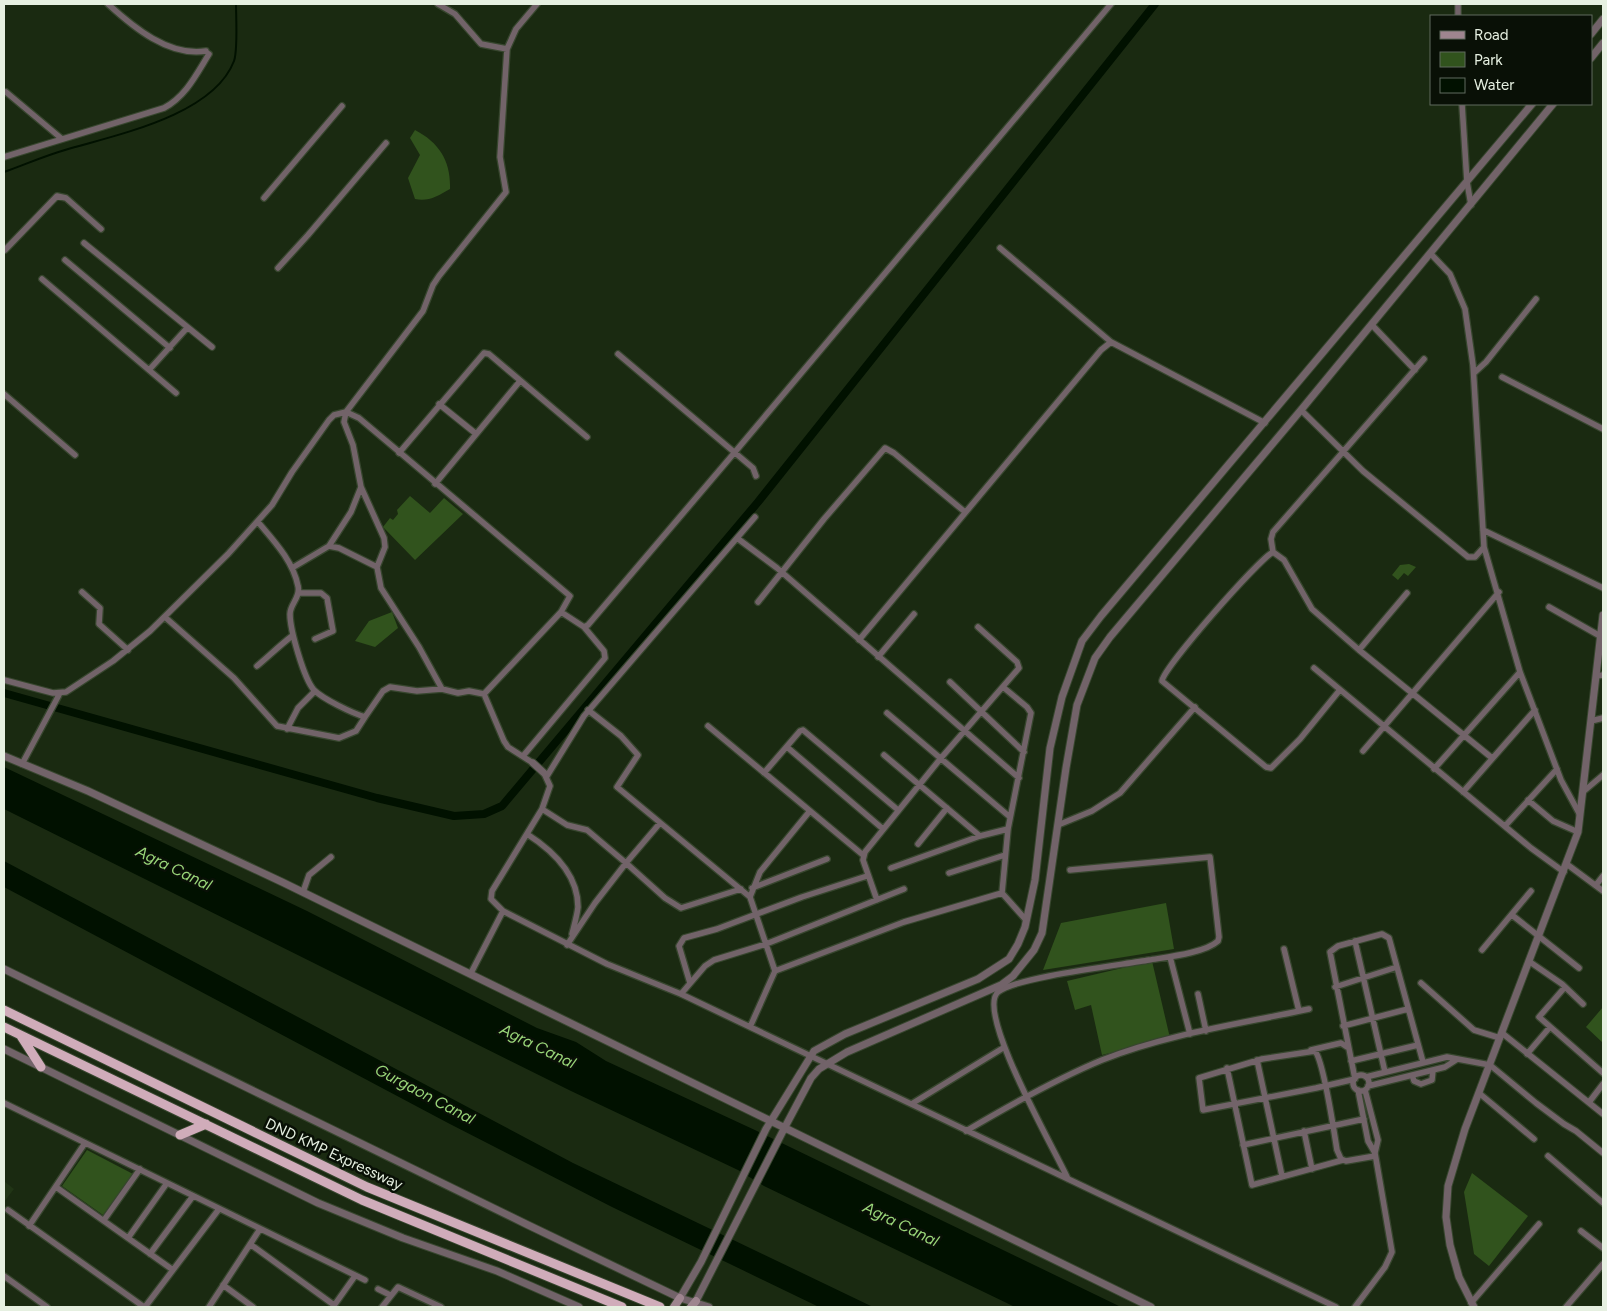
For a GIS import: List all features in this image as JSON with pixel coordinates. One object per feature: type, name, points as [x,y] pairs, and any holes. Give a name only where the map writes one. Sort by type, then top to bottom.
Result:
[{"type":"highway","name":"DND KMP Expressway","points":[[4,1010],[367,1187],[660,1307]]},
{"type":"highway","name":"DND KMP Expressway","points":[[4,1026],[362,1200],[622,1307]]},
{"type":"highway","points":[[20,1034],[41,1067]]},
{"type":"highway","points":[[180,1135],[206,1124]]},
{"type":"main road","points":[[674,1307],[680,1298]]},
{"type":"street","points":[[4,157],[148,115],[174,102],[185,91],[207,52],[188,52],[151,37],[130,24],[108,4]]},
{"type":"street","points":[[438,4],[455,14],[481,44],[507,49]]},
{"type":"street","points":[[442,690],[416,643],[381,588],[377,567],[385,547],[384,538],[361,487],[353,445],[344,422],[346,412],[422,311],[439,276],[506,192],[500,158],[507,49],[516,29],[537,4]]},
{"type":"street","points":[[584,627],[736,452],[1111,4]]},
{"type":"street","points":[[1592,33],[1603,19]]},
{"type":"street","points":[[1592,57],[1603,43]]},
{"type":"street","points":[[6,92],[62,139]]},
{"type":"street","points":[[1462,105],[1467,182],[1472,204]]},
{"type":"street","points":[[680,1298],[701,1262],[766,1129],[810,1056],[822,1045],[845,1034],[978,979],[996,970],[1008,959],[1018,944],[1026,920],[1035,880],[1050,748],[1062,697],[1082,641],[1531,105]]},
{"type":"street","points":[[694,1304],[714,1269],[744,1206],[811,1078],[827,1062],[989,992],[1013,976],[1026,962],[1042,933],[1077,705],[1096,658],[1110,637],[1372,325],[1553,105]]},
{"type":"street","points":[[264,198],[342,106]]},
{"type":"street","points":[[278,268],[386,143]]},
{"type":"street","points":[[5,250],[57,196],[66,198],[101,229]]},
{"type":"street","points":[[84,243],[212,347]]},
{"type":"street","points":[[1000,248],[1111,342],[1265,423]]},
{"type":"street","points":[[1431,254],[1450,274],[1461,296],[1474,373],[1484,547],[1520,672],[1557,769],[1580,816]]},
{"type":"street","points":[[64,260],[170,348]]},
{"type":"street","points":[[42,279],[176,393]]},
{"type":"street","points":[[1474,373],[1486,362],[1536,300]]},
{"type":"street","points":[[1372,325],[1415,370]]},
{"type":"street","points":[[149,370],[187,328]]},
{"type":"street","points":[[859,640],[1101,350],[1111,342]]},
{"type":"street","points":[[399,453],[484,353],[489,354],[587,437]]},
{"type":"street","points":[[618,354],[666,397],[736,452],[753,468],[756,476]]},
{"type":"street","points":[[1424,359],[1273,532],[1271,539],[1273,552],[1284,560],[1312,609],[1359,650],[1492,758]]},
{"type":"street","points":[[1502,378],[1603,429]]},
{"type":"street","points":[[435,484],[475,433],[520,381]]},
{"type":"street","points":[[4,394],[75,455]]},
{"type":"street","points":[[439,404],[475,433]]},
{"type":"street","points":[[1301,410],[1389,493],[1468,557],[1475,558],[1484,547]]},
{"type":"street","points":[[4,680],[60,693],[70,691],[128,650],[166,618],[258,522],[279,495],[292,472],[324,425],[334,415],[346,412],[359,418],[435,484],[568,594],[570,599],[561,612],[484,694]]},
{"type":"street","points":[[758,602],[885,448],[894,453],[965,512]]},
{"type":"street","points":[[292,568],[329,546],[351,512],[361,487]]},
{"type":"street","points":[[546,774],[588,710],[755,517]]},
{"type":"street","points":[[258,522],[292,568],[299,593],[290,610],[292,636],[309,681],[316,691],[365,717]]},
{"type":"street","points":[[1483,530],[1603,588]]},
{"type":"street","points":[[737,538],[782,572],[1019,778]]},
{"type":"street","points":[[329,546],[339,548],[377,567]]},
{"type":"street","points":[[1273,552],[1214,612],[1164,673],[1162,681],[1266,767],[1270,768],[1300,739],[1339,691]]},
{"type":"street","points":[[82,592],[100,608],[99,624],[128,650]]},
{"type":"street","points":[[1363,751],[1498,592]]},
{"type":"street","points":[[299,593],[322,593],[327,598],[333,631],[315,639]]},
{"type":"street","points":[[1359,650],[1407,593]]},
{"type":"street","points":[[1549,607],[1600,636]]},
{"type":"street","points":[[523,756],[605,658],[604,651],[584,627],[561,612]]},
{"type":"street","points":[[878,656],[914,614]]},
{"type":"street","points":[[1539,1224],[1472,1305],[1459,1277],[1446,1217],[1448,1186],[1464,1129],[1568,864],[1578,832],[1591,721],[1599,676],[1600,636],[1603,615]]},
{"type":"street","points":[[166,618],[234,678],[272,723],[287,729],[340,738],[356,730],[386,688],[442,690],[454,693],[469,691],[484,694]]},
{"type":"street","points":[[863,856],[898,810],[1020,666],[978,627]]},
{"type":"street","points":[[257,666],[273,654],[275,648],[292,636]]},
{"type":"street","points":[[1314,668],[1434,769],[1564,872]]},
{"type":"street","points":[[1434,769],[1520,672]]},
{"type":"street","points":[[950,682],[1024,752]]},
{"type":"street","points":[[1003,687],[1031,713],[1008,829],[1002,893],[1026,920]]},
{"type":"street","points":[[287,729],[298,708],[316,691]]},
{"type":"street","points":[[22,764],[60,693]]},
{"type":"street","points":[[484,694],[508,747],[546,774],[550,790],[542,809],[492,891],[492,899],[502,911],[566,945],[681,994],[810,1056],[827,1062],[913,1103],[966,1131],[1336,1307]]},
{"type":"street","points":[[1058,825],[1092,811],[1120,793],[1195,707]]},
{"type":"street","points":[[588,710],[621,736],[637,752],[636,760],[617,787],[750,897]]},
{"type":"street","points":[[1463,792],[1535,710]]},
{"type":"street","points":[[887,712],[1010,817]]},
{"type":"street","points":[[1591,721],[1603,718]]},
{"type":"street","points":[[708,726],[863,856],[867,876],[878,900]]},
{"type":"street","points":[[764,773],[800,731],[808,732],[898,810]]},
{"type":"street","points":[[787,747],[883,829]]},
{"type":"street","points":[[884,755],[980,836]]},
{"type":"street","points":[[4,756],[128,809],[304,892],[1151,1307]]},
{"type":"street","points":[[1505,826],[1557,769]]},
{"type":"street","points":[[1584,791],[1603,776]]},
{"type":"street","points":[[1528,800],[1553,821],[1578,832]]},
{"type":"street","points":[[918,844],[947,808]]},
{"type":"street","points":[[542,809],[567,825],[587,830],[666,898],[681,908],[741,889]]},
{"type":"street","points":[[750,1027],[775,971],[750,897],[752,888],[760,872],[809,812]]},
{"type":"street","points":[[566,945],[594,903],[660,823]]},
{"type":"street","points":[[891,868],[980,836],[1008,829]]},
{"type":"street","points":[[527,834],[559,858],[572,882],[578,907],[571,938]]},
{"type":"street","points":[[949,873],[1005,855]]},
{"type":"street","points":[[304,892],[308,875],[331,857]]},
{"type":"street","points":[[1068,1179],[1025,1096],[1003,1048],[992,1003],[999,992],[1025,981],[1170,957],[1211,946],[1218,941],[1210,857],[1070,870]]},
{"type":"street","points":[[752,888],[827,859]]},
{"type":"street","points":[[1568,864],[1603,891]]},
{"type":"street","points":[[690,983],[680,957],[678,946],[680,942],[802,897],[867,876]]},
{"type":"street","points":[[1596,885],[1603,876]]},
{"type":"street","points":[[681,994],[709,963],[766,944],[904,889]]},
{"type":"street","points":[[1482,950],[1531,892]]},
{"type":"street","points":[[775,971],[904,922],[1002,893]]},
{"type":"street","points":[[471,973],[502,911]]},
{"type":"street","points":[[1512,915],[1579,968]]},
{"type":"street","points":[[1355,1307],[1385,1267],[1392,1252],[1375,1155],[1368,1141],[1358,1090],[1354,1084],[1355,1079],[1347,1047],[1330,952],[1338,946],[1355,941],[1385,934],[1389,938],[1423,1062]]},
{"type":"street","points":[[1355,941],[1385,1072]]},
{"type":"street","points":[[1284,949],[1299,1011]]},
{"type":"street","points":[[1170,957],[1190,1034]]},
{"type":"street","points":[[1530,962],[1565,987],[1583,1004]]},
{"type":"street","points":[[1336,986],[1397,967]]},
{"type":"street","points":[[4,969],[680,1298],[694,1304],[709,1307]]},
{"type":"street","points":[[1421,983],[1474,1030],[1501,1035],[1588,1102],[1590,1101],[1603,1114]]},
{"type":"street","points":[[1565,987],[1540,1014],[1540,1017],[1603,1073]]},
{"type":"street","points":[[1198,994],[1206,1031]]},
{"type":"street","points":[[966,1131],[1025,1096],[1103,1060],[1190,1034],[1309,1009]]},
{"type":"street","points":[[1343,1026],[1408,1009]]},
{"type":"street","points":[[1527,1054],[1550,1026]]},
{"type":"street","points":[[1347,1047],[1341,1043],[1257,1060],[1199,1078],[1203,1110],[1325,1086],[1355,1079],[1359,1076],[1366,1077],[1447,1057],[1456,1060],[1490,1064],[1536,1103],[1564,1124],[1576,1130],[1603,1153]]},
{"type":"street","points":[[1350,1061],[1418,1045]]},
{"type":"street","points":[[913,1103],[1003,1048]]},
{"type":"street","points":[[4,1049],[318,1203],[403,1238],[497,1271],[580,1307]]},
{"type":"street","points":[[1311,1050],[1315,1051],[1319,1057],[1339,1156],[1343,1160]]},
{"type":"street","points":[[1257,1060],[1282,1176]]},
{"type":"street","points":[[1412,1075],[1414,1081],[1421,1084],[1432,1080],[1434,1060]]},
{"type":"street","points":[[1358,1090],[1446,1067],[1456,1060]]},
{"type":"street","points":[[1227,1068],[1252,1185],[1343,1160],[1375,1155]]},
{"type":"street","points":[[1366,1077],[1378,1140],[1375,1155]]},
{"type":"street","points":[[1590,1101],[1603,1084]]},
{"type":"street","points":[[1479,1092],[1534,1140]]},
{"type":"street","points":[[4,1103],[366,1280]]},
{"type":"street","points":[[1244,1145],[1364,1119]]},
{"type":"street","points":[[1304,1131],[1312,1169]]},
{"type":"street","points":[[29,1226],[85,1143]]},
{"type":"street","points":[[1548,1156],[1603,1202]]},
{"type":"street","points":[[104,1220],[140,1169]]},
{"type":"street","points":[[128,1238],[167,1183]]},
{"type":"street","points":[[56,1187],[173,1270]]},
{"type":"street","points":[[150,1254],[193,1196]]},
{"type":"street","points":[[8,1210],[144,1307],[220,1209]]},
{"type":"street","points":[[209,1307],[260,1229]]},
{"type":"street","points":[[1581,1231],[1603,1248]]},
{"type":"street","points":[[250,1244],[333,1306],[355,1276]]},
{"type":"street","points":[[1566,1307],[1603,1264]]},
{"type":"street","points":[[4,1276],[47,1307]]},
{"type":"street","points":[[223,1285],[253,1307]]},
{"type":"street","points":[[382,1307],[398,1287],[441,1307]]},
{"type":"street","points":[[378,1289],[390,1295]]},
{"type":"shaded area","points":[[4,1181],[14,1189],[4,1202]]},
{"type":"green space","points":[[415,130],[431,141],[442,154],[450,179],[450,189],[429,199],[415,199],[408,178],[420,155],[410,138]]},
{"type":"green space","points":[[410,496],[430,513],[444,498],[463,514],[415,560],[383,527],[390,518],[393,520],[398,514],[397,510]]},
{"type":"green space","points":[[1409,564],[1416,567],[1408,576],[1404,573],[1398,580],[1392,575],[1400,565]]},
{"type":"green space","points":[[392,612],[398,628],[375,647],[355,641],[369,621]]},
{"type":"green space","points":[[1166,903],[1174,949],[1043,970],[1061,923]]},
{"type":"green space","points":[[1152,961],[1170,1038],[1102,1055],[1091,1005],[1075,1010],[1067,981]]},
{"type":"green space","points":[[1603,1007],[1603,1043],[1586,1027]]},
{"type":"green space","points":[[87,1150],[133,1174],[103,1215],[62,1186]]},
{"type":"green space","points":[[1472,1173],[1528,1216],[1489,1266],[1474,1254],[1464,1192]]},
{"type":"water","name":"Agra Canal","points":[[4,767],[307,911],[537,1028],[576,1042],[606,1061],[757,1131],[1121,1307],[1015,1307],[764,1186],[738,1170],[571,1091],[4,809]]},
{"type":"water","name":"Gurgaon Canal","points":[[4,861],[573,1163],[873,1307],[819,1307],[612,1207],[448,1123],[4,887]]},
{"type":"waterway","points":[[4,172],[57,152],[135,130],[184,109],[206,96],[223,80],[234,61],[236,4]]},
{"type":"waterway","points":[[4,693],[377,798],[454,816],[484,814],[502,806],[758,502],[1155,4]]}]
